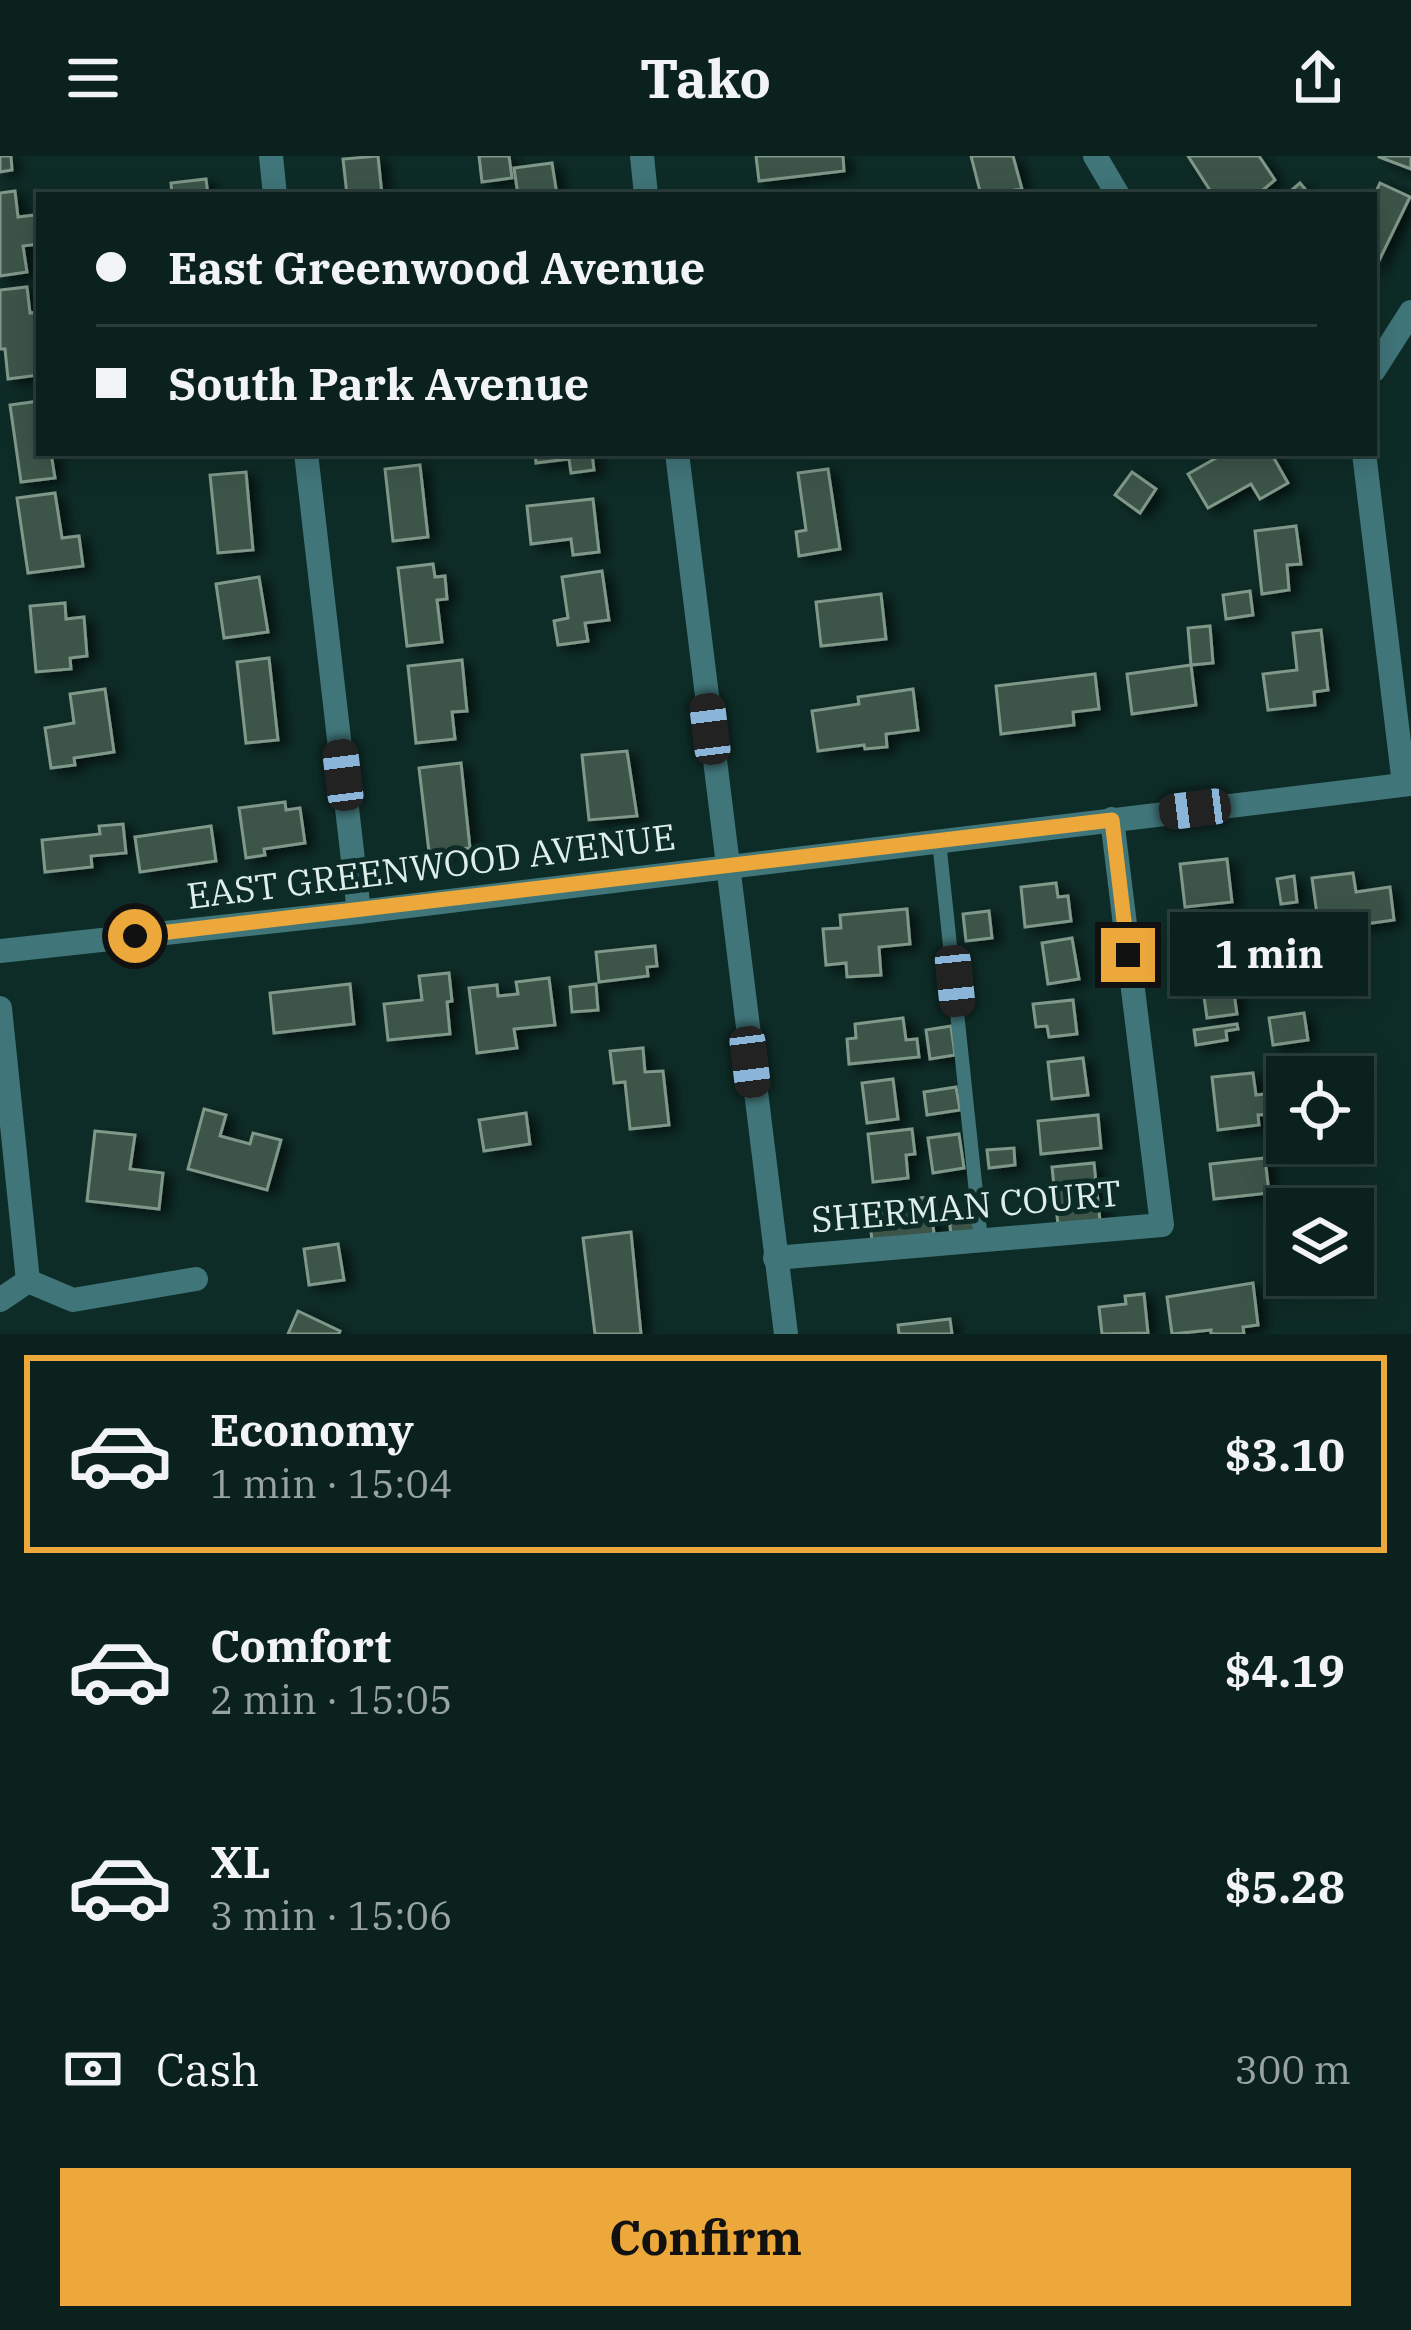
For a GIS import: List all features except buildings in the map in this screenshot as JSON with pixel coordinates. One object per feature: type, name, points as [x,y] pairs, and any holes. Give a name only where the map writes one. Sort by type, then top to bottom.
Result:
[{"type":"street","points":[[271,156],[275,192]]},
{"type":"street","points":[[641,156],[646,192]]},
{"type":"street","points":[[1095,156],[1116,192]]},
{"type":"street","points":[[1377,365],[1411,312]]},
{"type":"street","points":[[305,456],[359,912]]},
{"type":"street","points":[[677,456],[786,1334]]},
{"type":"street","points":[[1364,456],[1407,784]]},
{"type":"street","name":"EAST GREENWOOD AVENUE","points":[[0,951],[1407,784]]},
{"type":"street","name":"SHERMAN COURT","points":[[776,1258],[1162,1225],[1112,820]]},
{"type":"street","points":[[0,1008],[28,1281]]},
{"type":"street","points":[[28,1281],[73,1300],[196,1279]]},
{"type":"street","points":[[0,1300],[28,1281]]},
{"type":"lane","points":[[939,841],[981,1240]]},
{"type":"route","points":[[135,936],[1112,820],[1128,955]]}]
